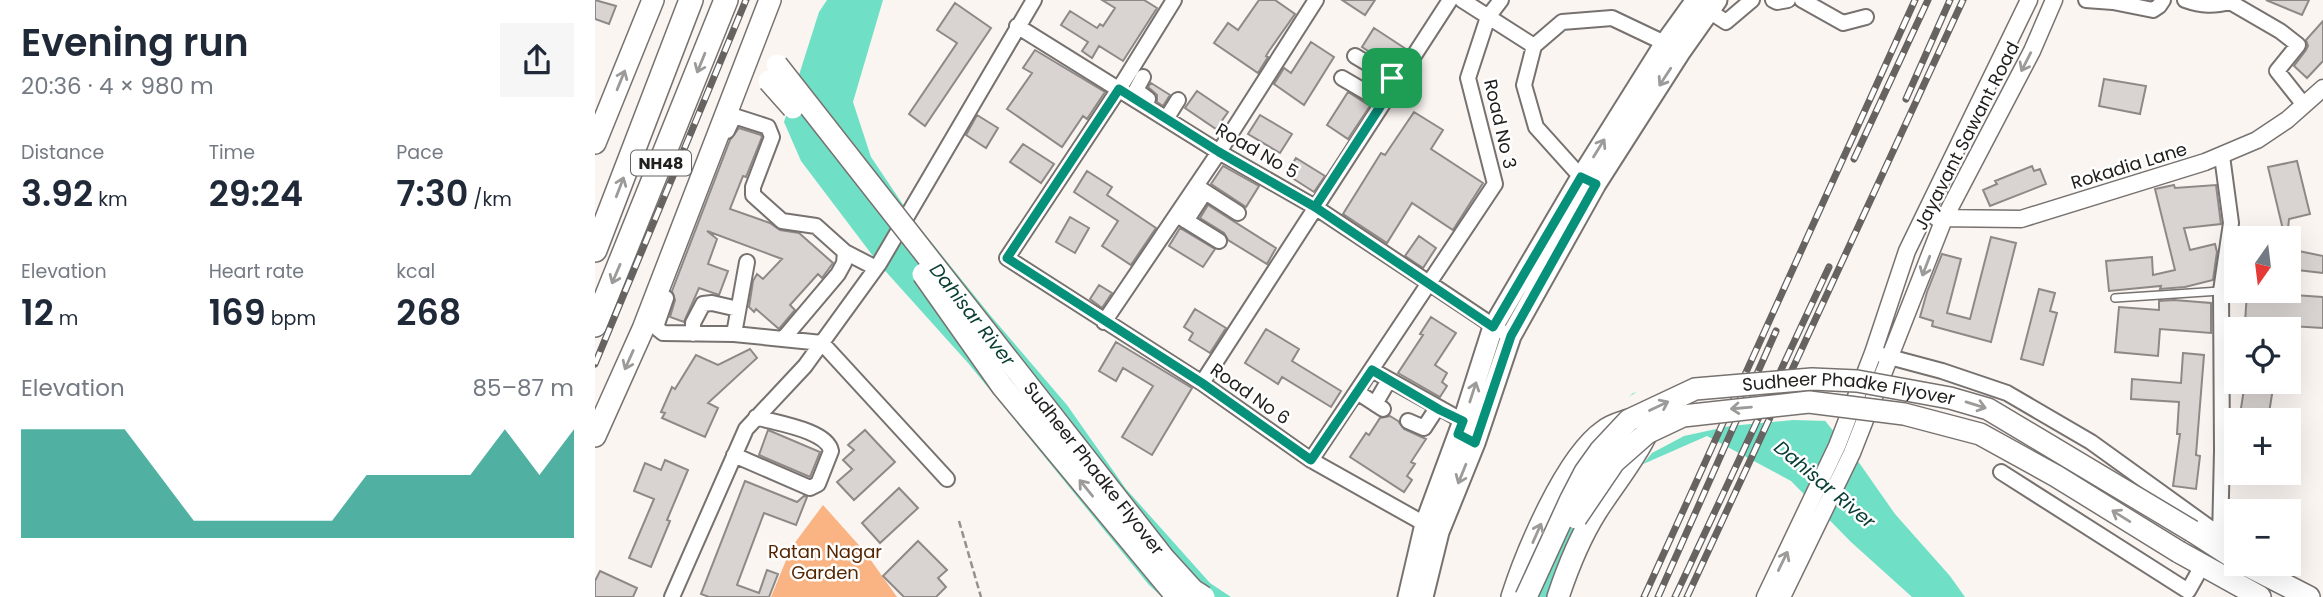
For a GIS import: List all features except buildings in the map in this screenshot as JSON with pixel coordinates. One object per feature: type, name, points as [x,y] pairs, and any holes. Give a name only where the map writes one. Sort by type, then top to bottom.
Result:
[{"type":"highway","name":"NH48","points":[[595,250],[691,0]]},
{"type":"highway","name":"NH48","points":[[595,325],[726,0]]},
{"type":"main road","points":[[595,143],[653,0]]},
{"type":"main road","points":[[595,436],[643,329],[770,0]]},
{"type":"main road","points":[[1466,433],[1493,327],[1673,47],[1707,4]]},
{"type":"main road","name":"Sudheer Phadke Flyover","points":[[757,38],[773,73],[1002,386],[1177,597]]},
{"type":"main road","name":"Sudheer Phadke Flyover","points":[[746,65],[773,73],[1163,557],[1193,590],[1204,597]]},
{"type":"main road","points":[[1408,597],[1466,433],[1588,181]]},
{"type":"main road","name":"Sudheer Phadke Flyover","points":[[1526,597],[1585,472],[1600,451],[1629,420],[1695,389],[1812,379],[1857,381],[1891,371],[1950,398],[1988,409],[2192,531],[2224,547]]},
{"type":"main road","name":"Sudheer Phadke Flyover","points":[[1538,597],[1562,544],[1595,487],[1614,462],[1647,433],[1683,415],[1809,402],[1904,414],[1980,434],[2056,476],[2202,566],[2260,597]]},
{"type":"main road","points":[[1512,597],[1540,525],[1580,456],[1602,432],[1629,420]]},
{"type":"main road","points":[[1558,597],[1569,562],[1594,514],[1635,457],[1647,433]]},
{"type":"main road","points":[[1423,597],[1432,528]]},
{"type":"main road","points":[[2268,576],[2309,597]]},
{"type":"street","points":[[672,597],[746,429],[805,366],[877,266],[1034,0]]},
{"type":"street","points":[[1134,80],[1174,0]]},
{"type":"street","points":[[1104,322],[1201,189],[1219,152],[1316,0]]},
{"type":"street","points":[[1202,383],[1395,79],[1450,0]]},
{"type":"street","points":[[1462,0],[1534,46]]},
{"type":"street","name":"Road No 3","points":[[1311,460],[1495,184],[1480,135],[1468,78],[1488,17],[1501,0]]},
{"type":"street","points":[[1707,4],[1726,22],[1752,0]]},
{"type":"street","points":[[1773,0],[1788,0]]},
{"type":"street","points":[[1802,0],[1843,23],[1866,17]]},
{"type":"street","name":"Jayavant Sawant Road","points":[[1782,597],[1873,353],[1907,251],[2029,0]]},
{"type":"street","name":"Jayavant Sawant Road","points":[[1765,597],[1852,453],[1891,371],[1944,219],[2032,51],[2054,0]]},
{"type":"street","points":[[2086,0],[2153,10],[2163,0]]},
{"type":"street","points":[[2185,0],[2214,6],[2231,2],[2298,45],[2277,71],[2304,105]]},
{"type":"street","points":[[1588,181],[1536,127],[1524,85],[1534,46],[1562,22],[1612,18],[1673,47]]},
{"type":"street","name":"Road No 5","points":[[1017,26],[1134,80],[1157,109],[1219,152],[1315,207],[1493,327],[1511,336]]},
{"type":"street","points":[[1355,56],[1395,79]]},
{"type":"street","points":[[1342,78],[1381,101]]},
{"type":"street","name":"Road No 6","points":[[1134,80],[1007,258],[1202,383],[1311,460],[1432,528]]},
{"type":"street","name":"Rokadia Lane","points":[[1925,215],[1944,219],[2021,219],[2222,156],[2257,140],[2287,120],[2323,88]]},
{"type":"street","points":[[1157,109],[1178,100]]},
{"type":"street","points":[[877,266],[845,252],[816,226],[782,221],[753,195],[753,187],[772,132],[768,127],[734,116],[657,324],[663,333],[733,334],[822,342],[947,479]]},
{"type":"street","points":[[2222,156],[2231,223],[2221,291],[2224,499]]},
{"type":"street","points":[[1201,189],[1238,213]]},
{"type":"street","points":[[1181,218],[1219,241]]},
{"type":"street","points":[[783,339],[838,274],[844,263],[845,252]]},
{"type":"street","points":[[733,334],[747,262]]},
{"type":"street","points":[[693,334],[693,323],[703,304],[712,303],[739,309]]},
{"type":"street","points":[[1873,353],[1891,371],[1942,371],[2007,393],[2091,442],[2224,546]]},
{"type":"street","points":[[1372,370],[1437,408],[1466,433]]},
{"type":"street","points":[[1357,392],[1379,407],[1389,380]]},
{"type":"street","points":[[1408,421],[1424,428],[1437,408]]},
{"type":"street","points":[[734,455],[810,488],[818,484],[831,451],[828,442],[809,432],[756,417]]},
{"type":"street","points":[[2001,472],[2188,591],[2202,566]]},
{"type":"lane","points":[[2115,298],[2221,291]]},
{"type":"path","points":[[959,521],[981,597]]},
{"type":"green space","name":"Ratan Nagar Garden","points":[[823,505],[865,552],[897,597],[771,597],[791,548]]},
{"type":"water","name":"Dahisar River","points":[[827,0],[883,0],[853,102],[871,157],[912,218],[1067,405],[1126,489],[1210,583],[1231,597],[1162,597],[1149,585],[968,363],[879,264],[801,161],[784,122],[819,12]]},
{"type":"water","name":"Dahisar River","points":[[1729,378],[1818,412],[1860,464],[1895,514],[1965,597],[1912,597],[1851,542],[1791,481],[1707,436],[1641,465],[1604,519],[1564,597],[1501,597],[1514,557],[1574,453],[1633,393]]},
{"type":"pier","points":[[1729,375],[1819,409],[1829,421],[1793,420],[1730,426],[1684,436],[1652,453],[1625,486],[1576,449],[1616,405],[1643,388]]},
{"type":"railway","points":[[595,364],[746,0]]},
{"type":"railway","points":[[1644,597],[1915,0]]},
{"type":"railway","points":[[1854,159],[1928,0]]},
{"type":"railway","points":[[1906,99],[1950,0]]},
{"type":"railway","points":[[1687,597],[1963,0]]},
{"type":"railway","points":[[1675,597],[1829,267]]},
{"type":"railway","points":[[1658,597],[1776,331]]},
{"type":"route","points":[[1392,78],[1378,99],[1383,102],[1315,207],[1219,152],[1119,89],[1007,258],[1202,383],[1311,460],[1372,370],[1463,421],[1458,434],[1475,443],[1511,336],[1596,184],[1581,177],[1493,327],[1315,207],[1397,81],[1392,78]]}]
